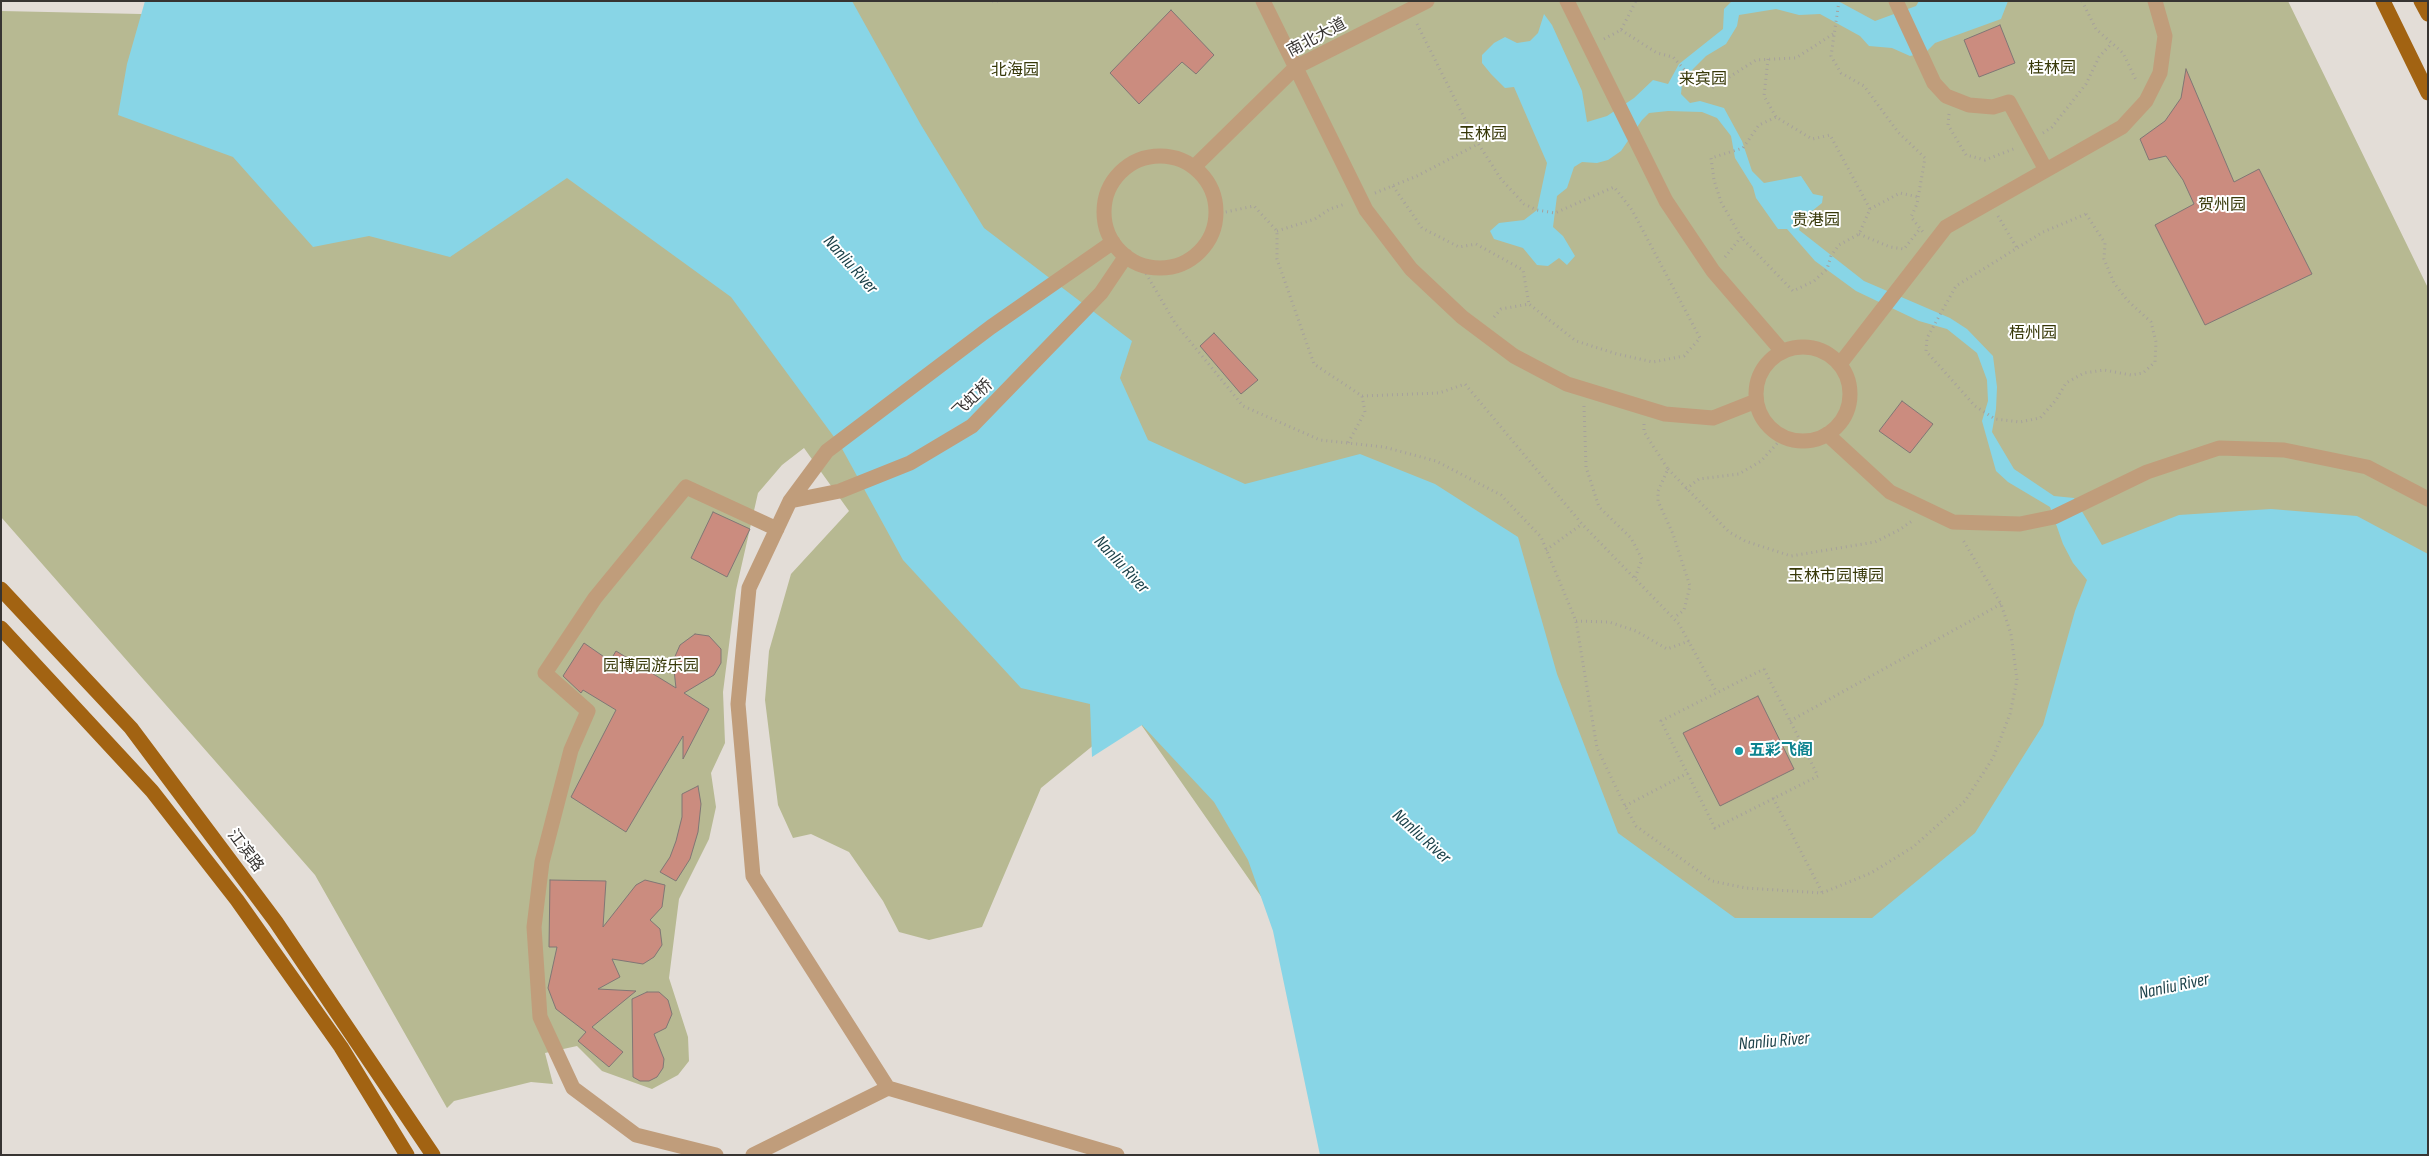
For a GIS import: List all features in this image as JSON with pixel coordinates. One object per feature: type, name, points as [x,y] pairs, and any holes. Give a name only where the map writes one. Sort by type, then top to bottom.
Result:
[{"type":"main road","points":[[2383,1],[2428,93]]},
{"type":"main road","points":[[2422,1],[2428,14]]},
{"type":"main road","name":"江滨路","points":[[1,589],[131,728],[276,922],[433,1155]]},
{"type":"main road","points":[[1,628],[152,791],[238,900],[341,1047],[407,1155]]},
{"type":"street","points":[[1263,1],[1366,210],[1411,269],[1481,331],[1514,356],[1567,384],[1665,414],[1713,418],[1756,402]]},
{"type":"street","name":"南北大道","points":[[1194,167],[1296,67],[1427,1]]},
{"type":"street","points":[[1567,1],[1666,201],[1713,271],[1782,351]]},
{"type":"street","points":[[1840,364],[1946,227],[2122,127],[2146,101],[2160,73],[2165,36],[2155,1]]},
{"type":"street","points":[[1898,6],[1934,83],[1946,96],[1969,105],[1993,107],[2009,102],[2046,170]]},
{"type":"street","points":[[1157,156],[1177,158],[1194,167],[1206,180],[1214,196],[1216,214],[1213,231],[1205,247],[1192,259],[1176,267],[1158,269],[1141,265],[1126,256],[1113,242],[1106,224],[1105,204],[1111,186],[1122,171],[1139,160],[1157,156]]},
{"type":"street","points":[[1113,242],[991,327],[827,451],[790,501],[749,588],[738,704],[753,876],[888,1088],[1116,1155]]},
{"type":"street","name":"飞虹桥","points":[[790,501],[840,491],[910,463],[972,426],[1101,293],[1126,256]]},
{"type":"street","points":[[1797,347],[1814,348],[1828,354],[1840,364],[1847,378],[1850,394],[1847,410],[1839,424],[1827,434],[1812,440],[1797,441],[1783,436],[1770,428],[1761,416],[1756,402],[1756,386],[1761,372],[1770,360],[1782,351],[1797,347]]},
{"type":"street","points":[[1827,434],[1890,492],[1953,522],[2020,524],[2054,517],[2147,472],[2219,448],[2284,450],[2367,467],[2428,499]]},
{"type":"street","points":[[716,1155],[636,1135],[573,1088],[540,1017],[534,927],[542,862],[571,750],[588,710],[545,673],[596,598],[686,487],[777,529]]},
{"type":"street","points":[[753,1155],[888,1088]]},
{"type":"path","points":[[992,1],[1002,1]]},
{"type":"path","points":[[1589,46],[1621,30],[1636,1]]},
{"type":"path","points":[[1839,1],[1831,56],[1841,73],[1864,86],[1898,132],[1925,158],[1918,197],[1911,217],[1919,230],[1935,241]]},
{"type":"path","points":[[2082,1],[2096,29],[2123,53],[2146,101]]},
{"type":"path","points":[[1393,186],[1422,228],[1459,247],[1476,244],[1523,270],[1529,304],[1576,341],[1617,354],[1653,362],[1684,356],[1700,338],[1632,210],[1614,187],[1555,214],[1537,210],[1524,204],[1500,178],[1478,144],[1411,10]]},
{"type":"path","points":[[1621,30],[1657,53],[1673,57],[1688,75],[1712,88],[1756,60],[1796,58],[1834,34]]},
{"type":"path","points":[[1768,59],[1764,96],[1776,117],[1812,139],[1830,135],[1870,209]]},
{"type":"path","points":[[1776,117],[1759,125],[1743,148],[1711,158],[1714,180],[1721,202],[1742,237],[1793,291],[1814,281],[1827,269],[1831,256],[1839,245],[1859,234],[1870,209],[1900,193],[1918,197]]},
{"type":"path","points":[[1277,231],[1315,219],[1330,209],[1418,176],[1478,144]]},
{"type":"path","points":[[1990,202],[2017,248]]},
{"type":"path","points":[[1216,214],[1254,206],[1277,231],[1277,259],[1314,364],[1362,396],[1439,393],[1465,384],[1582,524],[1674,618],[1689,640],[1717,693]]},
{"type":"path","points":[[2086,214],[2105,243],[2104,259],[2114,283],[2128,301],[2151,322],[2156,342],[2155,362],[2143,373],[2131,375],[2104,370],[2084,373],[2066,383],[2056,400],[2040,418],[2020,422],[1995,419],[1975,406],[1926,351],[1927,338],[1956,286],[2017,248],[2043,232],[2086,214]]},
{"type":"path","points":[[1859,234],[1890,247],[1904,249],[1919,230]]},
{"type":"path","points":[[1713,271],[1742,237]]},
{"type":"path","points":[[1141,265],[1175,323],[1243,406],[1320,440],[1384,447],[1436,462],[1500,495],[1541,537],[1576,621],[1597,748],[1625,806],[1636,826],[1712,881],[1746,888],[1822,893],[1871,873],[1913,847],[1966,801],[1993,758],[2010,714],[2017,680],[2012,634],[2001,604],[1953,522]]},
{"type":"path","points":[[1481,331],[1502,309],[1529,304]]},
{"type":"path","points":[[1582,389],[1586,428],[1586,467],[1599,507],[1631,538],[1642,559],[1635,578]]},
{"type":"path","points":[[1348,443],[1365,412],[1362,396]]},
{"type":"path","points":[[1643,408],[1644,432],[1668,469],[1729,532],[1745,541],[1791,556],[1875,542],[1899,530],[1926,509]]},
{"type":"path","points":[[1686,489],[1699,479],[1739,474],[1761,461],[1783,436]]},
{"type":"path","points":[[1668,469],[1658,491],[1658,501],[1673,534],[1690,586],[1684,610],[1674,618]]},
{"type":"path","points":[[1546,550],[1582,524]]},
{"type":"path","points":[[1790,721],[2001,604]]},
{"type":"path","points":[[1576,621],[1609,622],[1636,631],[1667,649],[1689,640]]},
{"type":"path","points":[[1764,669],[1790,721],[1818,776],[1715,828],[1661,721],[1764,669]]},
{"type":"path","points":[[1625,806],[1688,773]]},
{"type":"path","points":[[1773,798],[1822,893]]},
{"type":"green space","name":"玉林市园博园","points":[[297,1],[2288,1],[2428,288],[2428,1155],[1288,935],[1133,713],[1041,788],[982,927],[929,940],[899,932],[883,901],[849,852],[811,834],[793,838],[778,805],[765,700],[769,651],[791,574],[849,511],[804,448],[782,465],[758,493],[736,590],[723,692],[725,743],[711,773],[716,807],[709,839],[679,899],[669,978],[688,1037],[689,1061],[678,1075],[652,1089],[602,1071],[577,1046],[545,1053],[553,1084],[531,1082],[454,1101],[447,1108],[315,875],[1,517],[1,11],[281,17]]},
{"type":"water","name":"Nanliu River","points":[[145,1],[852,1],[921,125],[984,228],[1132,341],[1120,378],[1148,440],[1245,484],[1360,454],[1435,484],[1518,537],[1557,674],[1618,833],[1735,918],[1872,918],[1975,833],[2043,725],[2075,611],[2087,580],[2073,563],[2063,544],[2050,507],[2008,482],[1996,471],[1982,421],[1988,401],[1987,380],[1977,353],[1947,329],[1919,321],[1856,291],[1815,261],[1787,229],[1778,229],[1756,198],[1753,187],[1735,158],[1731,136],[1717,118],[1702,112],[1668,111],[1649,113],[1621,151],[1608,160],[1597,163],[1582,162],[1574,167],[1567,188],[1557,196],[1553,227],[1563,236],[1575,256],[1567,265],[1559,258],[1548,266],[1537,265],[1523,248],[1494,239],[1490,231],[1499,223],[1524,220],[1537,210],[1547,163],[1514,87],[1505,88],[1491,74],[1482,63],[1482,55],[1494,43],[1505,37],[1517,43],[1530,41],[1538,33],[1544,14],[1552,25],[1582,91],[1587,122],[1607,116],[1634,98],[1653,80],[1668,84],[1679,64],[1723,29],[1724,9],[1732,1],[1838,1],[1875,21],[1916,6],[1919,1],[2008,1],[2001,19],[1935,43],[1926,52],[1910,56],[1892,48],[1869,46],[1860,36],[1820,14],[1799,15],[1776,9],[1739,15],[1737,26],[1726,44],[1706,56],[1693,69],[1682,84],[1681,94],[1690,103],[1700,101],[1724,108],[1742,141],[1752,171],[1764,183],[1801,176],[1813,194],[1823,196],[1822,203],[1802,219],[1799,230],[1864,281],[1950,318],[1967,329],[1993,356],[1997,387],[1992,432],[2014,469],[2054,496],[2074,498],[2102,545],[2179,515],[2271,509],[2357,516],[2428,554],[2428,1155],[1320,1155],[1273,931],[1248,860],[1214,802],[1142,725],[1092,757],[1090,704],[1021,688],[903,560],[840,445],[731,297],[567,178],[450,257],[369,236],[313,247],[233,157],[118,115],[127,64]]},
{"type":"building","points":[[1171,10],[1214,55],[1196,74],[1182,62],[1139,104],[1110,73]]},
{"type":"building","points":[[2000,25],[2015,63],[1979,77],[1964,40]]},
{"type":"building","points":[[2186,69],[2234,182],[2259,169],[2312,274],[2205,325],[2155,225],[2194,204],[2183,180],[2166,156],[2149,160],[2140,139],[2165,121],[2181,98]]},
{"type":"building","points":[[1214,333],[1258,380],[1241,394],[1200,346]]},
{"type":"building","points":[[1902,401],[1933,424],[1910,453],[1879,431]]},
{"type":"building","points":[[713,512],[750,529],[727,577],[691,558]]},
{"type":"building","points":[[695,634],[709,636],[721,649],[721,663],[714,675],[684,693],[709,709],[683,759],[683,736],[626,832],[571,797],[616,710],[583,690],[581,693],[563,676],[584,643],[610,661],[616,651],[676,688],[673,661],[680,645]]},
{"type":"building","name":"五彩飞阁","points":[[1758,696],[1794,769],[1720,806],[1683,733]]},
{"type":"building","points":[[698,786],[701,804],[698,832],[690,859],[676,881],[660,872],[670,857],[676,841],[682,817],[682,794]]},
{"type":"building","points":[[550,880],[606,881],[603,927],[636,885],[645,880],[665,885],[662,907],[650,920],[660,929],[662,945],[654,957],[643,964],[612,959],[620,977],[598,989],[636,991],[592,1027],[623,1052],[609,1067],[578,1041],[586,1032],[556,1009],[548,988],[557,947],[549,947]]},
{"type":"building","points":[[647,992],[659,992],[668,1000],[672,1014],[666,1028],[654,1034],[664,1059],[663,1068],[657,1077],[649,1081],[640,1081],[633,1077],[632,999]]},
{"type":"place","name":"五彩飞阁","points":[[1739,751]]},
{"type":"park label","name":"桂林园","points":[[2052,69]]},
{"type":"park label","name":"北海园","points":[[1015,71]]},
{"type":"park label","name":"来宾园","points":[[1703,80]]},
{"type":"park label","name":"玉林园","points":[[1483,135]]},
{"type":"park label","name":"贺州园","points":[[2222,206]]},
{"type":"park label","name":"贵港园","points":[[1816,221]]},
{"type":"park label","name":"梧州园","points":[[2033,334]]},
{"type":"park label","name":"园博园游乐园","points":[[651,667]]}]
